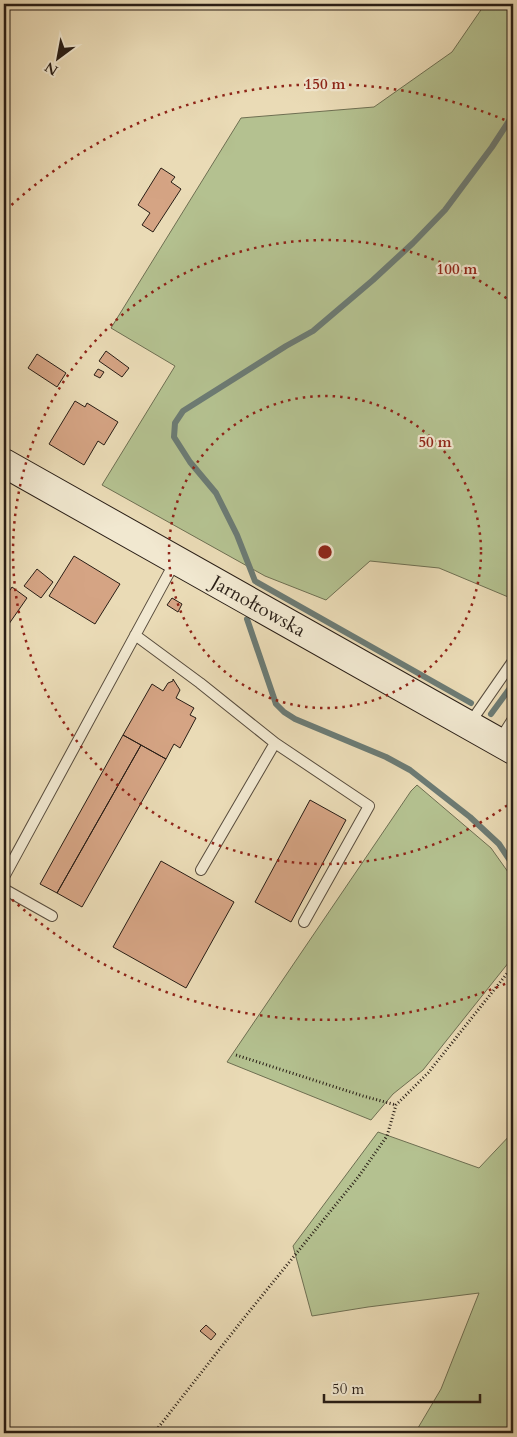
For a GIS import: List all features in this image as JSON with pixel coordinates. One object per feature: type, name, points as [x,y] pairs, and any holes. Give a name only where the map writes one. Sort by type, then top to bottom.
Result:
[{"type":"street","name":"Jarnołtowska","points":[[4,462],[506,746]]},
{"type":"lane","points":[[4,877],[176,559]]},
{"type":"lane","points":[[135,635],[200,683],[275,743],[369,806],[304,922]]},
{"type":"lane","points":[[469,724],[513,661]]},
{"type":"lane","points":[[506,746],[513,719]]},
{"type":"lane","points":[[201,870],[275,743]]},
{"type":"lane","points":[[4,889],[52,916]]},
{"type":"path","points":[[154,1433],[365,1168],[387,1136],[396,1105],[428,1074],[513,966]]},
{"type":"path","points":[[236,1055],[396,1105]]},
{"type":"green space","points":[[485,4],[513,4],[513,599],[439,568],[370,561],[326,600],[265,576],[102,485],[175,366],[111,328],[241,118],[374,107],[452,52]]},
{"type":"green space","points":[[417,785],[491,848],[513,879],[513,957],[423,1070],[393,1094],[371,1120],[227,1062],[411,791]]},
{"type":"green space","points":[[378,1132],[479,1168],[513,1132],[513,1433],[415,1433],[441,1389],[479,1293],[312,1316],[293,1246]]},
{"type":"building","points":[[161,168],[175,177],[171,182],[181,189],[153,232],[142,225],[150,213],[138,205]]},
{"type":"building","points":[[106,351],[129,368],[122,377],[99,361]]},
{"type":"building","points":[[37,354],[66,373],[57,387],[28,368]]},
{"type":"building","points":[[98,369],[104,372],[100,378],[94,375]]},
{"type":"building","points":[[75,401],[85,407],[87,403],[118,422],[104,445],[98,441],[84,465],[49,444]]},
{"type":"building","points":[[74,556],[120,584],[95,624],[49,596]]},
{"type":"building","points":[[37,569],[53,582],[41,598],[24,586]]},
{"type":"building","points":[[12,587],[27,598],[4,631],[4,599]]},
{"type":"building","points":[[172,598],[182,604],[178,612],[167,605]]},
{"type":"building","points":[[173,679],[180,690],[176,698],[194,708],[190,715],[196,718],[180,748],[174,744],[166,759],[123,735],[152,684],[163,691]]},
{"type":"building","points":[[123,735],[141,745],[57,893],[40,884]]},
{"type":"building","points":[[141,745],[166,759],[82,907],[57,893]]},
{"type":"building","points":[[310,800],[346,820],[291,922],[255,902]]},
{"type":"building","points":[[161,861],[234,902],[186,988],[113,947]]},
{"type":"building","points":[[206,1325],[216,1334],[211,1340],[200,1331]]},
{"type":"waterway","points":[[471,703],[255,581],[237,535],[216,493],[190,462],[174,437],[175,423],[183,411],[313,331],[413,243],[445,210],[492,147],[513,115]]},
{"type":"waterway","points":[[247,619],[276,704],[284,712],[295,719],[386,757],[410,770],[470,817],[499,844],[513,865]]},
{"type":"waterway","points":[[491,714],[513,684]]}]
